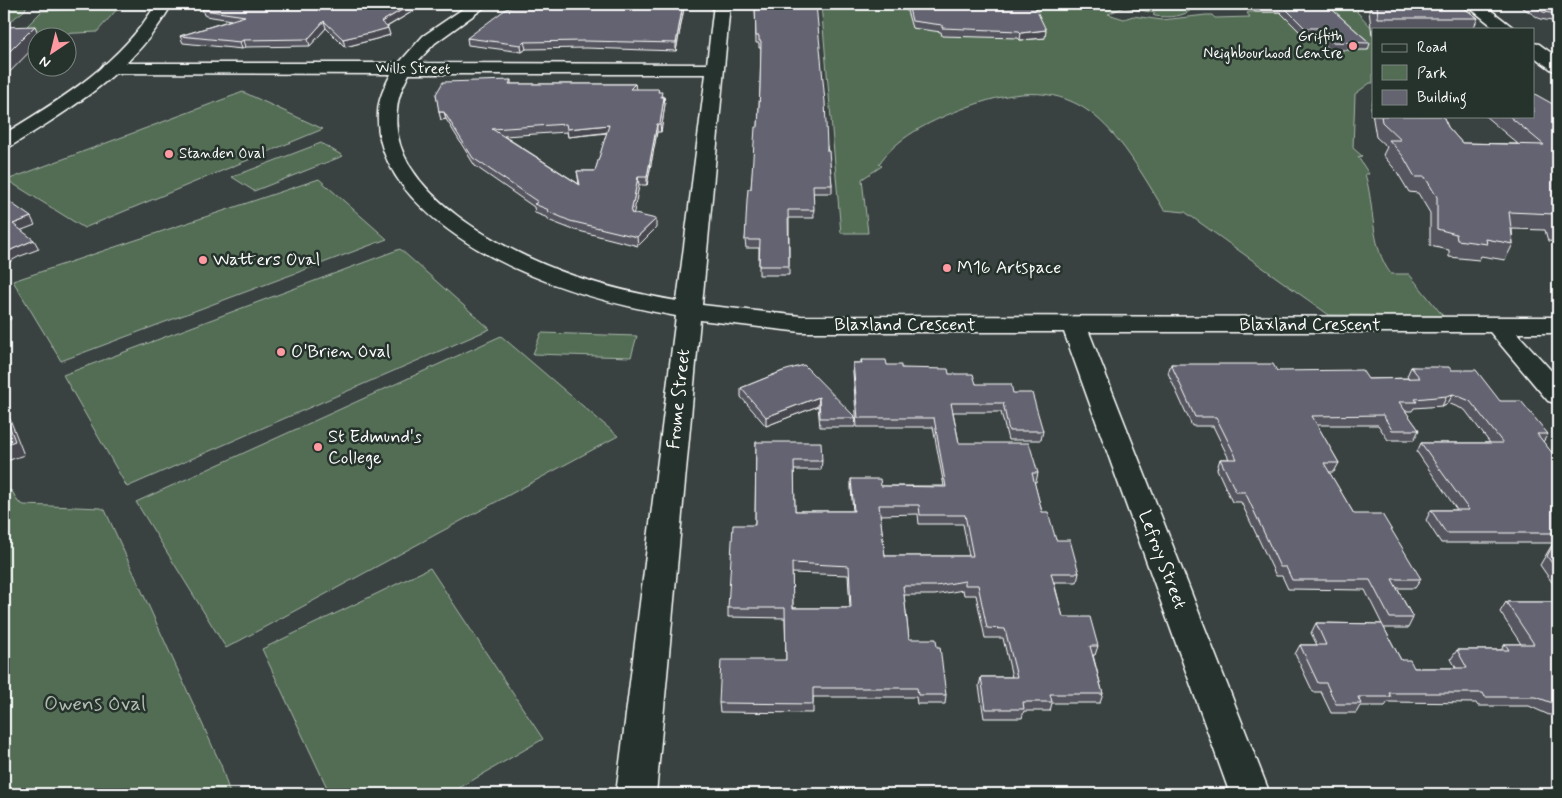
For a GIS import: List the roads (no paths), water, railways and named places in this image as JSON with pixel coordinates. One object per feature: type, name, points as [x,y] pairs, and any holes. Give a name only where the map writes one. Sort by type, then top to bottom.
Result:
[{"type":"street","points":[[4,142],[72,99],[110,68],[145,33],[164,4]]},
{"type":"street","name":"Blaxland Crescent","points":[[481,4],[457,18],[431,38],[404,69],[388,102],[386,115],[389,139],[403,171],[416,190],[434,207],[468,232],[534,268],[608,294],[736,318],[801,324],[1558,325]]},
{"type":"street","name":"Frome Street","points":[[636,794],[687,310],[722,4]]},
{"type":"street","points":[[1473,4],[1506,28]]},
{"type":"street","points":[[1534,49],[1558,66]]},
{"type":"street","name":"Wills Street","points":[[110,68],[715,69]]},
{"type":"street","name":"Lefroy Street","points":[[1074,325],[1250,794]]},
{"type":"street","points":[[1497,325],[1558,395]]},
{"type":"place","name":"Griffith Neighbourhood Centre","points":[[1353,46]]},
{"type":"place","name":"Standen Oval","points":[[169,154]]},
{"type":"place","name":"Watters Oval","points":[[203,260]]},
{"type":"place","name":"M16 Artspace","points":[[947,268]]},
{"type":"place","name":"O'Brien Oval","points":[[281,352]]},
{"type":"place","name":"St Edmund's College","points":[[318,447]]},
{"type":"park label","name":"Owens Oval","points":[[95,704]]}]
